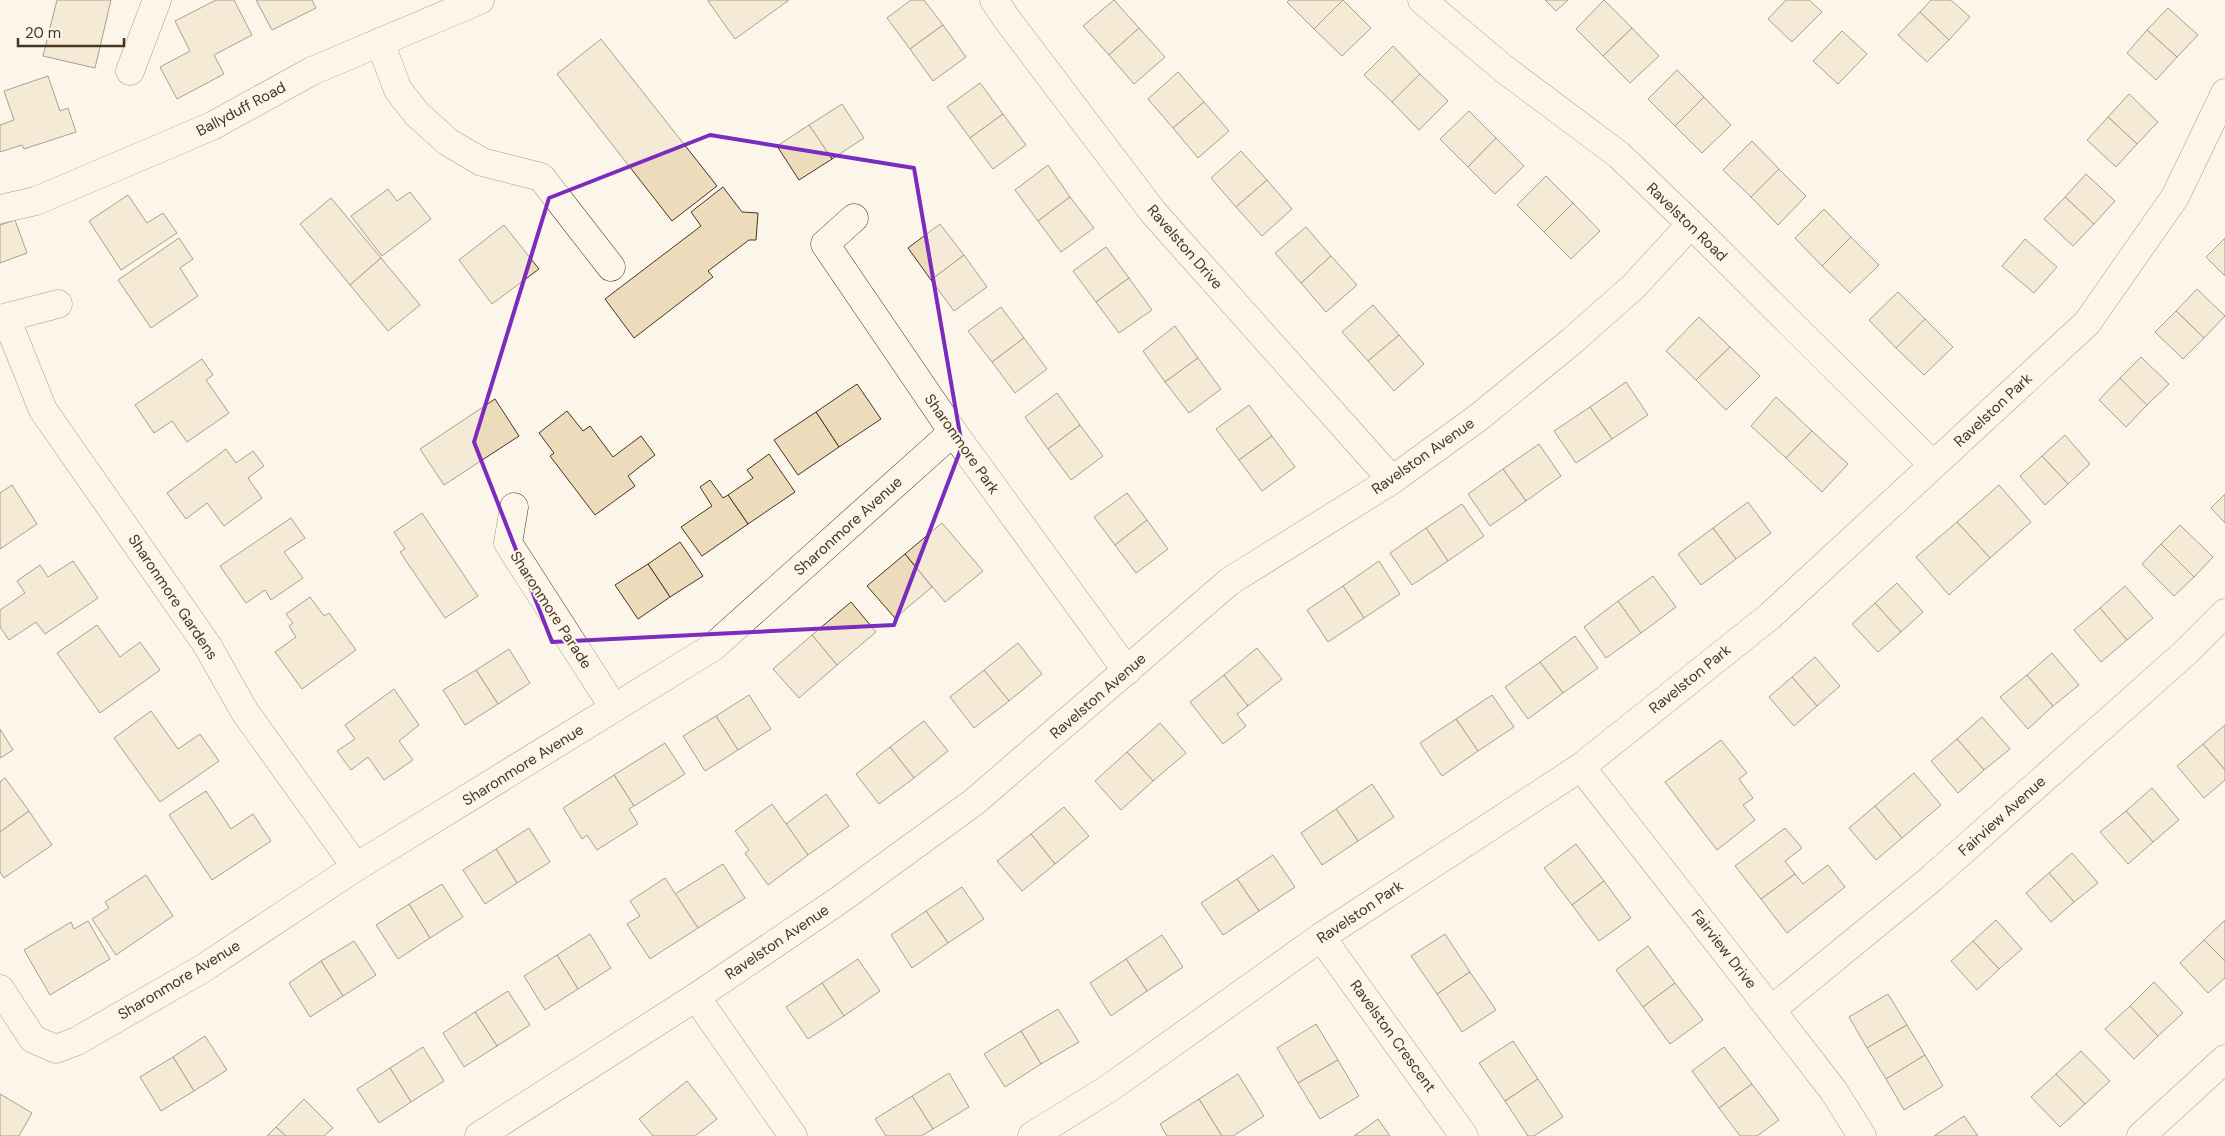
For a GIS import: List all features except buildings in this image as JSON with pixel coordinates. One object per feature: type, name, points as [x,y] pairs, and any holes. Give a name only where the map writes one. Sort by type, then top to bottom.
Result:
[{"type":"street","points":[[130,71],[157,0]]},
{"type":"street","name":"Ballyduff Road","points":[[0,209],[36,202],[212,126],[312,70],[480,0]]},
{"type":"street","name":"Ravelston Drive","points":[[994,0],[1153,212],[1392,480]]},
{"type":"street","name":"Ravelston Road","points":[[1422,0],[1504,69],[1618,155],[1691,224],[1934,466]]},
{"type":"street","points":[[380,42],[398,90],[417,114],[448,142],[482,162],[541,177],[611,267]]},
{"type":"street","name":"Ravelston Park","points":[[1032,1136],[1108,1089],[1322,937],[1581,767],[1770,616],[2087,323],[2175,197],[2225,94]]},
{"type":"street","name":"Sharonmore Park","points":[[854,218],[825,244],[953,432],[1127,672]]},
{"type":"street","name":"Ravelston Avenue","points":[[479,1136],[696,997],[838,901],[974,802],[1127,672],[1230,581],[1392,480],[1479,417],[1572,341],[1634,286],[1691,224]]},
{"type":"street","name":"Sharonmore Gardens","points":[[58,304],[3,319],[43,410],[208,645],[245,712],[356,867]]},
{"type":"street","name":"Sharonmore Avenue","points":[[0,989],[33,1039],[56,1049],[77,1041],[202,970],[356,867],[713,647],[953,432]]},
{"type":"street","name":"Sharonmore Parade","points":[[514,507],[508,543],[614,708]]},
{"type":"street","name":"Fairview Avenue","points":[[1771,1010],[1931,879],[2185,653],[2225,614]]},
{"type":"street","name":"Fairview Drive","points":[[1581,767],[1833,1090],[1862,1136]]},
{"type":"street","name":"Ravelston Crescent","points":[[1322,937],[1464,1136]]},
{"type":"street","points":[[696,997],[793,1136]]},
{"type":"street","points":[[2141,1136],[2225,1059]]},
{"type":"highlighted area","points":[[710,135],[914,168],[962,446],[894,625],[552,642],[474,442],[549,198]]}]
